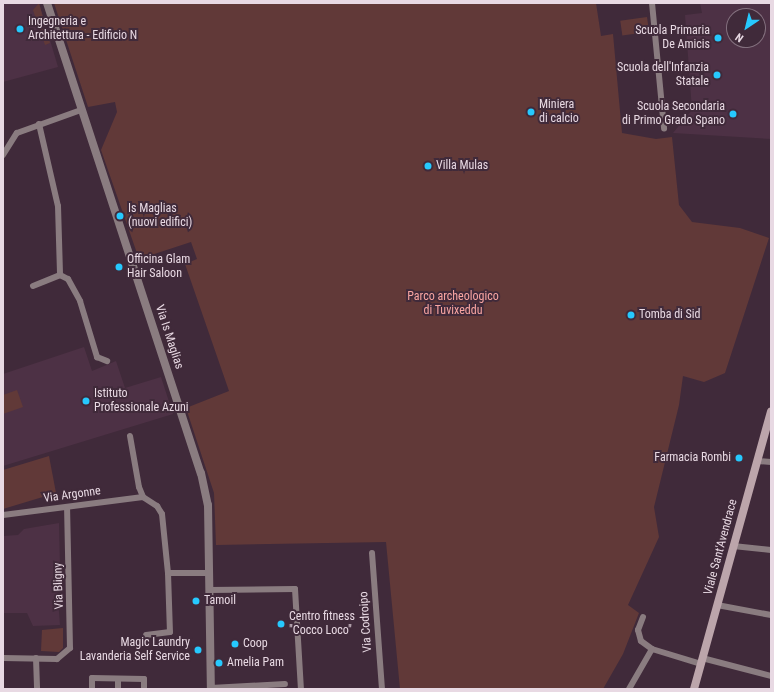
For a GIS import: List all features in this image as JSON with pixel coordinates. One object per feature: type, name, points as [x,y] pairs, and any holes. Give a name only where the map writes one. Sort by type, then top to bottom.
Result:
[{"type":"main road","name":"Viale Sant'Avendrace","points":[[694,689],[771,412]]},
{"type":"street","name":"Via Is Maglias","points":[[47,3],[201,473],[208,504],[211,688]]},
{"type":"street","points":[[652,3],[664,128]]},
{"type":"street","points":[[3,155],[17,133],[81,110]]},
{"type":"street","points":[[39,124],[58,206],[60,275]]},
{"type":"street","points":[[33,286],[60,275],[68,279],[80,301],[97,357],[107,361]]},
{"type":"street","points":[[130,436],[143,497],[157,506],[162,514],[168,573],[170,632],[146,635]]},
{"type":"street","points":[[757,461],[771,462]]},
{"type":"street","name":"Via Argonne","points":[[3,516],[143,497]]},
{"type":"street","name":"Via Bligny","points":[[36,658],[57,658],[70,648],[68,507]]},
{"type":"street","points":[[733,546],[771,550]]},
{"type":"street","name":"Via Codroipo","points":[[372,553],[382,689]]},
{"type":"street","points":[[168,573],[209,573]]},
{"type":"street","points":[[210,590],[294,589],[301,689]]},
{"type":"street","points":[[717,605],[771,615]]},
{"type":"street","points":[[643,617],[638,636],[652,649],[771,676]]},
{"type":"street","points":[[629,689],[652,649]]},
{"type":"street","points":[[3,658],[36,658],[37,689]]},
{"type":"street","points":[[92,689],[92,678],[144,679],[144,689]]},
{"type":"street","points":[[118,679],[118,689]]},
{"type":"street","points":[[211,688],[285,684]]},
{"type":"shaded area","name":"Ingegneria e Architettura - Edificio N","points":[[3,3],[39,3],[58,67],[3,82]]},
{"type":"shaded area","points":[[700,3],[771,3],[771,139],[673,133],[692,110],[685,15],[702,13]]},
{"type":"shaded area","name":"Istituto Professionale Azuni","points":[[84,347],[92,371],[116,361],[125,388],[161,377],[173,414],[3,466],[3,374]]},
{"type":"shaded area","points":[[59,523],[60,568],[56,573],[60,625],[33,626],[27,613],[3,613],[3,536],[18,535],[24,529]]},
{"type":"green space","points":[[39,3],[50,43],[45,45],[33,10]]},
{"type":"green space","name":"Parco archeologico di Tuvixeddu","points":[[54,3],[596,3],[601,36],[613,34],[622,133],[656,139],[672,137],[679,205],[692,222],[740,228],[769,238],[725,373],[704,382],[683,376],[679,405],[654,507],[659,537],[628,605],[639,613],[623,654],[603,689],[400,689],[386,542],[216,545],[214,493],[186,408],[229,391],[185,264],[197,259],[191,242],[139,259],[101,150],[117,112],[115,102],[88,107]]},
{"type":"green space","points":[[647,17],[649,32],[622,36],[620,21]]},
{"type":"green space","points":[[17,390],[23,407],[3,414],[3,395]]},
{"type":"green space","points":[[49,456],[56,493],[3,509],[3,470]]},
{"type":"green space","points":[[63,628],[63,648],[59,652],[41,651],[42,630]]},
{"type":"place","name":"Ingegneria e Architettura - Edificio N","points":[[20,29]]},
{"type":"place","name":"Scuola Primaria De Amicis","points":[[718,38]]},
{"type":"place","name":"Scuola dell'Infanzia Statale","points":[[717,75]]},
{"type":"place","name":"Miniera di calcio","points":[[531,112]]},
{"type":"place","name":"Scuola Secondaria di Primo Grado Spano","points":[[733,114]]},
{"type":"place","name":"Villa Mulas","points":[[428,166]]},
{"type":"place","name":"Is Maglias (nuovi edifici)","points":[[120,216]]},
{"type":"place","name":"Officina Glam Hair Saloon","points":[[119,267]]},
{"type":"place","name":"Tomba di Sid","points":[[631,315]]},
{"type":"place","name":"Istituto Professionale Azuni","points":[[86,401]]},
{"type":"place","name":"Farmacia Rombi","points":[[739,458]]},
{"type":"place","name":"Tamoil","points":[[196,601]]},
{"type":"place","name":"Centro fitness \"Cocco Loco\"","points":[[281,624]]},
{"type":"place","name":"Coop","points":[[235,644]]},
{"type":"place","name":"Magic Laundry Lavanderia Self Service","points":[[198,650]]},
{"type":"place","name":"Amelia Pam","points":[[219,663]]}]
